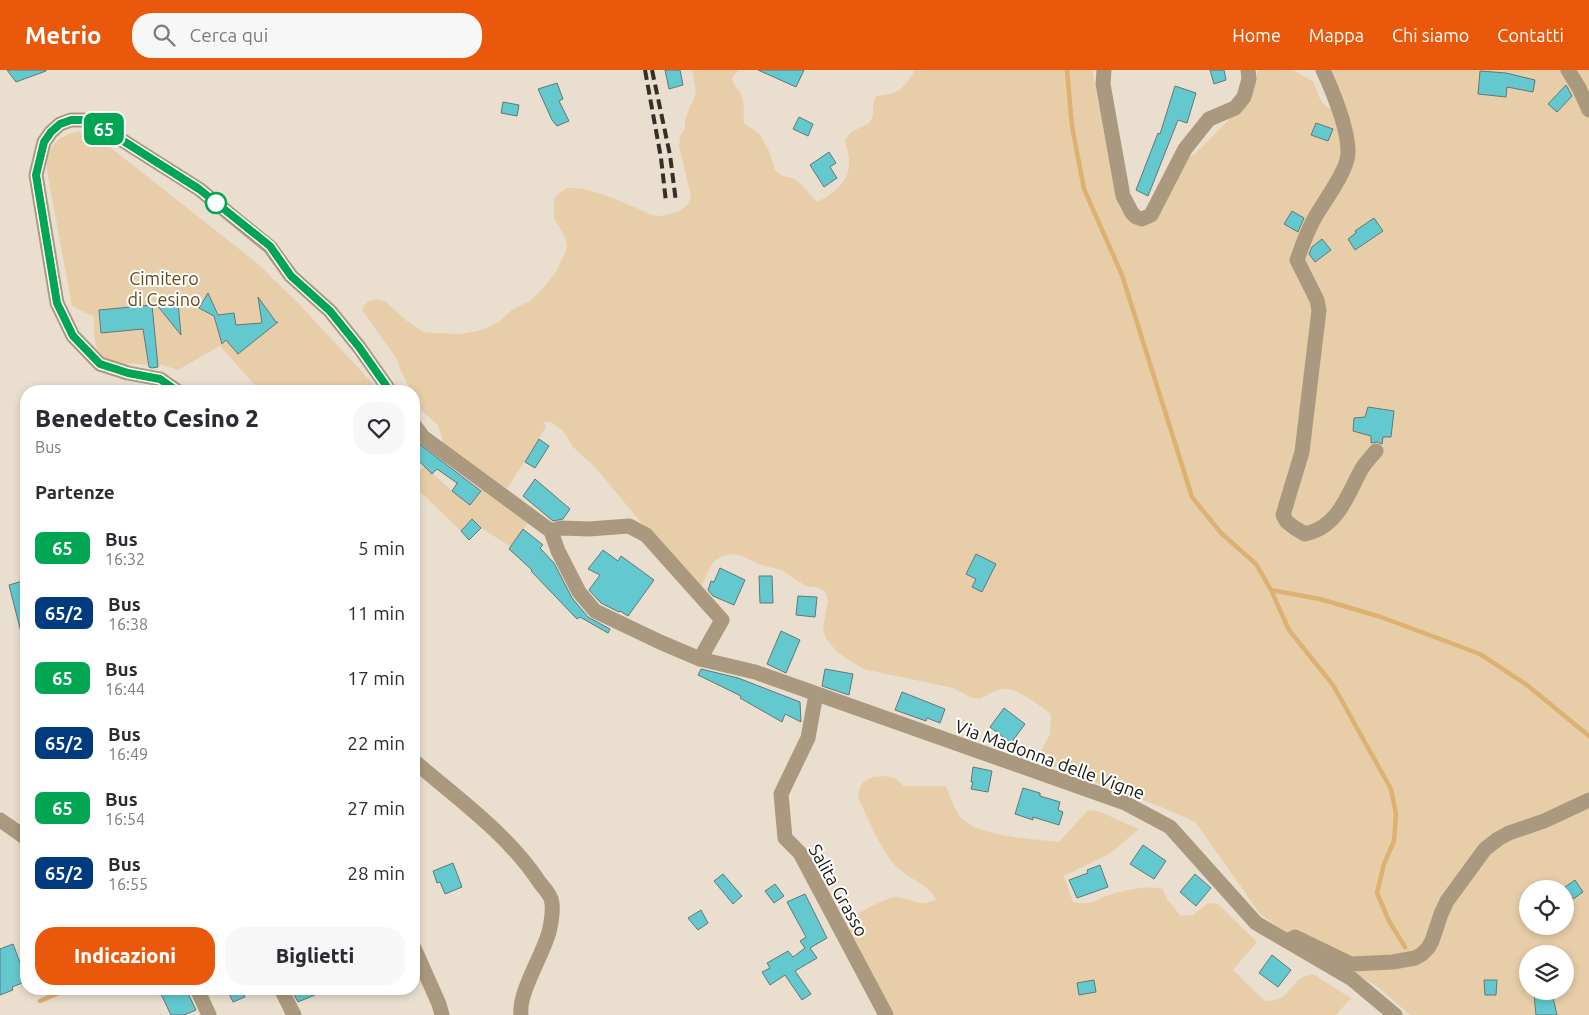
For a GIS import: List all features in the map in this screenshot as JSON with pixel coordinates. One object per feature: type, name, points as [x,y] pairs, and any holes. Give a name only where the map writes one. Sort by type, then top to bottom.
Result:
[{"type":"street","points":[[1104,70],[1103,84],[1122,196],[1132,213],[1142,219],[1151,215],[1185,149],[1209,119],[1235,108],[1244,97],[1249,80],[1248,70]]},
{"type":"street","points":[[1323,70],[1338,108],[1348,155],[1343,169],[1304,239],[1297,260],[1317,300],[1319,310],[1302,452],[1282,515],[1287,522],[1305,534],[1324,526],[1340,510],[1352,492],[1362,468],[1376,451]]},
{"type":"street","points":[[1568,70],[1589,110]]},
{"type":"street","points":[[168,385],[160,379],[128,373],[100,364],[73,336],[57,303],[36,175],[44,142],[60,124],[71,120],[95,123],[199,189],[270,246],[291,276],[330,311],[386,385]]},
{"type":"street","points":[[420,434],[551,531],[561,528],[589,529],[629,526],[646,535],[722,620],[700,660]]},
{"type":"street","name":"Via Madonna delle Vigne","points":[[551,531],[558,551],[578,592],[595,611],[700,660],[755,672],[1125,803],[1170,827],[1256,923],[1352,979],[1395,1015]]},
{"type":"street","name":"Salita Grasso","points":[[816,694],[808,738],[781,794],[785,838],[800,853],[886,1015]]},
{"type":"street","points":[[420,766],[512,846],[552,900],[551,924],[546,943],[529,982],[520,1008],[521,1015]]},
{"type":"street","name":"Via Madonna delle Vigne","points":[[1287,941],[1295,937],[1351,964],[1393,962],[1415,958],[1422,954],[1432,940],[1447,901],[1485,849],[1509,833],[1544,821],[1589,800]]},
{"type":"street","points":[[0,820],[20,834]]},
{"type":"street","points":[[420,961],[442,1015]]},
{"type":"street","points":[[200,995],[209,1015]]},
{"type":"street","points":[[284,995],[294,1015]]},
{"type":"green space","points":[[692,70],[739,70],[732,78],[743,100],[744,123],[760,134],[769,151],[775,170],[783,176],[792,178],[800,183],[817,202],[835,191],[844,180],[849,168],[845,140],[851,132],[869,123],[873,116],[876,96],[891,94],[900,90],[915,70],[1092,70],[1117,200],[1121,210],[1137,221],[1188,158],[1196,153],[1251,97],[1258,70],[1293,70],[1314,82],[1323,103],[1342,115],[1321,70],[1589,70],[1589,1015],[1410,1015],[1378,987],[1282,930],[1260,914],[1196,823],[1161,807],[1052,766],[1044,760],[1041,751],[1050,734],[1051,714],[1023,695],[1011,690],[1002,689],[979,699],[970,697],[953,688],[863,669],[837,652],[825,637],[823,627],[828,601],[825,591],[816,587],[806,586],[781,570],[761,565],[742,556],[733,554],[723,556],[714,561],[701,588],[654,538],[594,466],[573,447],[563,431],[551,422],[544,422],[546,427],[507,489],[444,446],[438,425],[423,412],[420,407],[420,385],[408,385],[397,359],[362,310],[367,302],[376,299],[386,302],[407,321],[424,332],[462,334],[481,330],[499,322],[513,309],[530,301],[556,272],[567,246],[565,237],[554,218],[554,198],[563,190],[570,188],[590,191],[652,215],[661,216],[680,211],[688,204],[691,196],[679,146],[680,136],[685,128],[685,119],[696,93]]},
{"type":"green space","name":"Cimitero di Cesino","points":[[87,132],[97,137],[257,263],[298,303],[374,385],[255,385],[220,346],[178,370],[162,365],[115,363],[104,358],[97,348],[94,335],[94,317],[72,306],[47,171],[50,151],[57,141],[68,134]]},
{"type":"green space","points":[[425,466],[470,505],[484,486],[531,519],[511,547],[481,528],[472,519],[461,531],[420,492],[420,471]]},
{"type":"green space","points":[[885,776],[895,778],[904,786],[946,786],[957,812],[967,822],[977,828],[1005,836],[1059,842],[1088,810],[1098,811],[1139,829],[1111,853],[1064,876],[1073,902],[1090,903],[1118,892],[1138,888],[1157,888],[1163,889],[1167,899],[1181,916],[1193,915],[1208,903],[1218,904],[1257,942],[1233,970],[1265,1001],[1283,997],[1301,978],[1313,974],[1351,998],[1336,1015],[894,1015],[838,925],[889,898],[900,897],[919,903],[936,900],[928,889],[893,863],[878,840],[858,798],[863,782],[873,777]]},
{"type":"building","points":[[7,70],[46,70],[46,71],[16,82]]},
{"type":"building","points":[[665,70],[680,70],[683,85],[669,89]]},
{"type":"building","points":[[758,70],[804,70],[796,87]]},
{"type":"building","points":[[1210,70],[1224,70],[1226,80],[1214,84]]},
{"type":"building","points":[[1480,71],[1506,73],[1535,80],[1533,92],[1507,87],[1506,97],[1478,94]]},
{"type":"building","points":[[557,83],[563,99],[559,101],[569,121],[557,126],[552,120],[538,89]]},
{"type":"building","points":[[1566,85],[1572,96],[1557,112],[1548,104]]},
{"type":"building","points":[[1175,86],[1196,93],[1187,123],[1178,120],[1148,196],[1136,190],[1158,133],[1160,134]]},
{"type":"building","points":[[503,102],[519,105],[517,116],[501,113]]},
{"type":"building","points":[[799,117],[813,124],[808,136],[793,129]]},
{"type":"building","points":[[1316,123],[1333,129],[1328,141],[1311,135]]},
{"type":"building","points":[[829,152],[836,163],[830,167],[837,178],[824,187],[810,165]]},
{"type":"building","points":[[1292,211],[1304,218],[1298,232],[1284,224]]},
{"type":"building","points":[[1374,218],[1383,231],[1355,250],[1348,239],[1356,233],[1355,231]]},
{"type":"building","points":[[1322,239],[1331,250],[1315,262],[1309,254],[1312,247]]},
{"type":"building","points":[[208,293],[218,315],[234,313],[236,325],[262,323],[258,297],[276,322],[278,322],[238,354],[226,340],[222,344],[214,316],[199,308]]},
{"type":"building","points":[[178,302],[181,335],[156,304]]},
{"type":"building","points":[[152,305],[158,367],[152,368],[149,367],[143,329],[101,333],[99,310]]},
{"type":"building","points":[[1368,407],[1394,411],[1391,437],[1383,437],[1382,444],[1377,442],[1371,443],[1371,436],[1353,431],[1354,418],[1365,417]]},
{"type":"building","points":[[539,439],[549,446],[535,468],[525,462]]},
{"type":"building","points":[[420,445],[481,491],[470,505],[452,491],[458,482],[437,469],[432,474],[420,462]]},
{"type":"building","points":[[535,479],[570,509],[563,519],[553,521],[523,496]]},
{"type":"building","points":[[472,519],[481,528],[469,540],[461,531]]},
{"type":"building","points":[[523,529],[543,545],[540,548],[554,563],[572,598],[588,617],[610,629],[608,633],[580,617],[577,619],[532,570],[509,549]]},
{"type":"building","points":[[603,550],[618,561],[621,556],[654,580],[628,616],[601,603],[589,590],[600,575],[588,569]]},
{"type":"building","points":[[976,554],[996,564],[982,592],[972,587],[976,579],[966,574]]},
{"type":"building","points":[[720,568],[745,580],[734,605],[713,596],[708,590],[711,581],[714,582]]},
{"type":"building","points":[[759,576],[772,576],[773,603],[760,603]]},
{"type":"building","points":[[20,582],[20,628],[9,585]]},
{"type":"building","points":[[798,596],[817,597],[815,617],[796,615]]},
{"type":"building","points":[[781,631],[800,640],[786,673],[767,664]]},
{"type":"building","points":[[701,669],[738,678],[800,702],[801,722],[785,714],[782,722],[740,698],[741,696],[698,675]]},
{"type":"building","points":[[825,669],[853,674],[849,695],[822,686]]},
{"type":"building","points":[[902,692],[945,709],[940,723],[927,718],[926,721],[895,710]]},
{"type":"building","points":[[1004,708],[1025,724],[1011,743],[990,727]]},
{"type":"building","points":[[973,767],[992,771],[988,792],[971,789]]},
{"type":"building","points":[[1023,788],[1060,802],[1058,810],[1063,812],[1059,825],[1015,814]]},
{"type":"building","points":[[1143,845],[1166,861],[1154,879],[1130,864]]},
{"type":"building","points":[[453,863],[462,887],[445,894],[440,882],[437,883],[433,871]]},
{"type":"building","points":[[1100,865],[1108,887],[1077,898],[1069,880],[1088,873],[1087,870]]},
{"type":"building","points":[[723,874],[742,896],[733,904],[714,881]]},
{"type":"building","points":[[1195,874],[1211,888],[1196,906],[1180,892]]},
{"type":"building","points":[[1574,881],[1583,892],[1574,898]]},
{"type":"building","points":[[775,884],[784,896],[774,903],[765,891]]},
{"type":"building","points":[[805,894],[827,938],[810,948],[817,958],[795,971],[811,994],[802,1000],[785,975],[770,985],[762,972],[770,968],[767,963],[788,951],[793,957],[805,948],[800,941],[806,937],[787,902]]},
{"type":"building","points":[[701,910],[708,923],[698,930],[688,918]]},
{"type":"building","points":[[13,944],[20,963],[20,984],[12,987],[13,990],[0,995],[0,949]]},
{"type":"building","points":[[1272,955],[1291,970],[1278,987],[1259,973]]},
{"type":"building","points":[[1094,980],[1096,992],[1079,995],[1077,983]]},
{"type":"building","points":[[1484,980],[1497,980],[1496,995],[1485,995]]},
{"type":"building","points":[[161,995],[189,995],[196,1010],[184,1015],[171,1015]]},
{"type":"building","points":[[230,995],[244,995],[245,997],[233,1002]]},
{"type":"building","points":[[294,995],[315,995],[298,1002]]},
{"type":"building","points":[[1535,1000],[1554,1000],[1557,1015],[1536,1015]]},
{"type":"waterway","points":[[1067,70],[1072,126],[1084,189],[1122,275],[1192,497],[1221,533],[1256,564],[1271,590],[1289,630],[1333,685],[1391,789],[1396,814],[1394,841],[1384,864],[1377,893],[1389,921],[1405,947]]},
{"type":"waterway","points":[[1271,590],[1320,599],[1381,617],[1480,654],[1527,685],[1589,736]]},
{"type":"waterway","points":[[40,1001],[54,995]]},
{"type":"railway","points":[[645,70],[661,158],[666,202]]},
{"type":"railway","points":[[652,70],[670,155],[676,202]]},
{"type":"bus line","name":"65","points":[[170,385],[160,379],[128,373],[100,364],[73,336],[57,303],[36,175],[44,142],[60,124],[71,120],[95,123],[199,189],[270,246],[291,276],[330,311],[386,385]]}]
